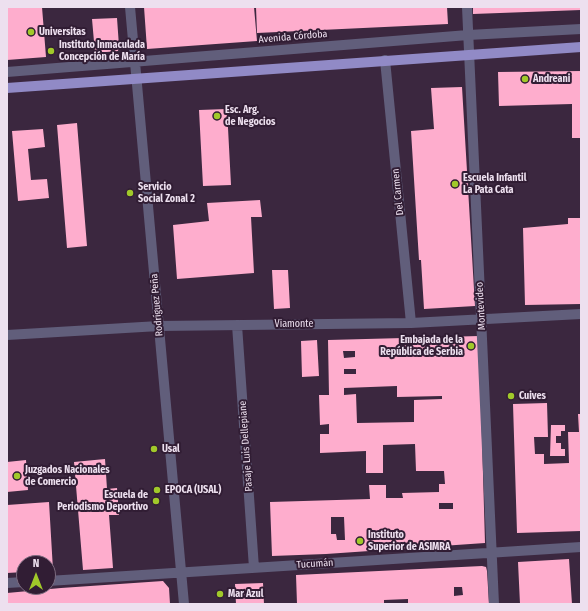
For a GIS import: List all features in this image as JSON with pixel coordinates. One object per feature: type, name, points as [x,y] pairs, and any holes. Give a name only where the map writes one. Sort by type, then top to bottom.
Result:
[{"type":"main road","points":[[7,88],[581,47]]},
{"type":"street","name":"Rodríguez Peña","points":[[130,7],[184,604]]},
{"type":"street","name":"Montevideo","points":[[467,7],[494,604]]},
{"type":"street","name":"Avenida Córdoba","points":[[7,72],[468,35],[581,29]]},
{"type":"street","name":"Del Carmen","points":[[385,60],[411,324]]},
{"type":"street","name":"Viamonte","points":[[7,335],[159,326],[237,324],[411,324],[581,314]]},
{"type":"street","name":"Pasaje Luis Dellepiane","points":[[237,324],[254,568]]},
{"type":"street","name":"Tucumán","points":[[56,580],[581,547]]},
{"type":"building","name":"Universitas","points":[[7,7],[42,7],[46,57],[7,60]]},
{"type":"building","points":[[144,7],[254,7],[257,41],[147,49]]},
{"type":"building","points":[[256,7],[447,7],[448,24],[257,33]]},
{"type":"building","points":[[473,7],[581,7],[581,10],[473,14]]},
{"type":"building","points":[[117,18],[118,51],[95,53],[92,19]]},
{"type":"building","points":[[581,71],[581,138],[572,138],[572,104],[499,106],[498,72]]},
{"type":"building","points":[[462,87],[475,306],[424,309],[421,260],[419,260],[411,131],[434,129],[431,88]]},
{"type":"building","points":[[227,109],[231,185],[203,186],[199,110]]},
{"type":"building","points":[[77,123],[87,246],[67,248],[57,125]]},
{"type":"building","points":[[43,129],[45,147],[28,149],[31,180],[47,179],[49,198],[18,201],[12,131]]},
{"type":"building","points":[[260,200],[262,217],[251,217],[254,273],[177,279],[173,225],[209,221],[207,203]]},
{"type":"building","points":[[568,218],[581,218],[581,304],[525,305],[523,228],[568,224]]},
{"type":"building","points":[[272,270],[288,270],[290,308],[274,309]]},
{"type":"building","points":[[479,336],[485,543],[326,554],[272,556],[270,502],[370,499],[369,485],[386,485],[386,498],[403,498],[402,493],[439,492],[439,484],[445,484],[444,471],[416,471],[415,444],[383,445],[383,473],[366,473],[366,451],[320,453],[320,434],[329,434],[329,424],[320,425],[319,395],[329,395],[328,340]],"holes":[[[343,351],[355,351],[355,357],[344,358]],[[344,369],[356,369],[356,374],[344,374]],[[397,386],[397,397],[442,396],[442,399],[414,400],[414,422],[357,423],[356,394],[344,395],[344,388]],[[439,503],[453,503],[453,509],[439,509]],[[331,517],[344,517],[345,540],[337,540],[336,534],[331,534]]]},
{"type":"building","points":[[317,340],[319,376],[302,377],[301,341]]},
{"type":"building","points":[[547,403],[548,437],[534,437],[535,454],[544,454],[544,464],[569,463],[568,432],[579,432],[578,414],[581,414],[581,531],[517,533],[513,404]]},
{"type":"building","points":[[551,425],[565,425],[565,431],[561,431],[561,436],[556,436],[556,443],[561,443],[561,449],[565,449],[565,456],[550,456]]},
{"type":"building","points":[[105,459],[107,489],[117,488],[119,515],[109,515],[113,568],[83,570],[74,462]]},
{"type":"building","name":"Juzgados Nacionales de Comercio","points":[[26,460],[28,490],[7,492],[7,462]]},
{"type":"building","points":[[49,502],[52,555],[16,555],[16,572],[7,573],[7,505]]},
{"type":"building","points":[[569,559],[572,604],[520,604],[518,562]]},
{"type":"building","points":[[482,566],[486,567],[487,571],[489,604],[408,604],[408,599],[384,600],[384,604],[297,604],[296,575]],"holes":[[[454,587],[462,587],[463,595],[454,596]]]},
{"type":"building","points":[[163,581],[169,588],[170,604],[7,604],[7,593],[16,592],[16,595],[56,595],[56,588]]},
{"type":"building","points":[[263,583],[264,604],[236,604],[235,584]]},
{"type":"place","name":"Universitas","points":[[31,32]]},
{"type":"place","name":"Instituto Inmaculada Concepción de María","points":[[51,51]]},
{"type":"place","name":"Andreani","points":[[525,79]]},
{"type":"place","name":"Esc. Arg. de Negocios","points":[[217,116]]},
{"type":"place","name":"Escuela Infantil La Pata Cata","points":[[455,184]]},
{"type":"place","name":"Servicio Social Zonal 2","points":[[130,193]]},
{"type":"place","name":"Embajada de la República de Serbia","points":[[471,346]]},
{"type":"place","name":"Cuives","points":[[511,396]]},
{"type":"place","name":"Usal","points":[[154,449]]},
{"type":"place","name":"Juzgados Nacionales de Comercio","points":[[17,476]]},
{"type":"place","name":"EPOCA (USAL)","points":[[157,490]]},
{"type":"place","name":"Escuela de Periodismo Deportivo","points":[[156,501]]},
{"type":"place","name":"Instituto Superior de ASIMRA","points":[[360,541]]},
{"type":"place","name":"Mar Azul","points":[[220,594]]}]
